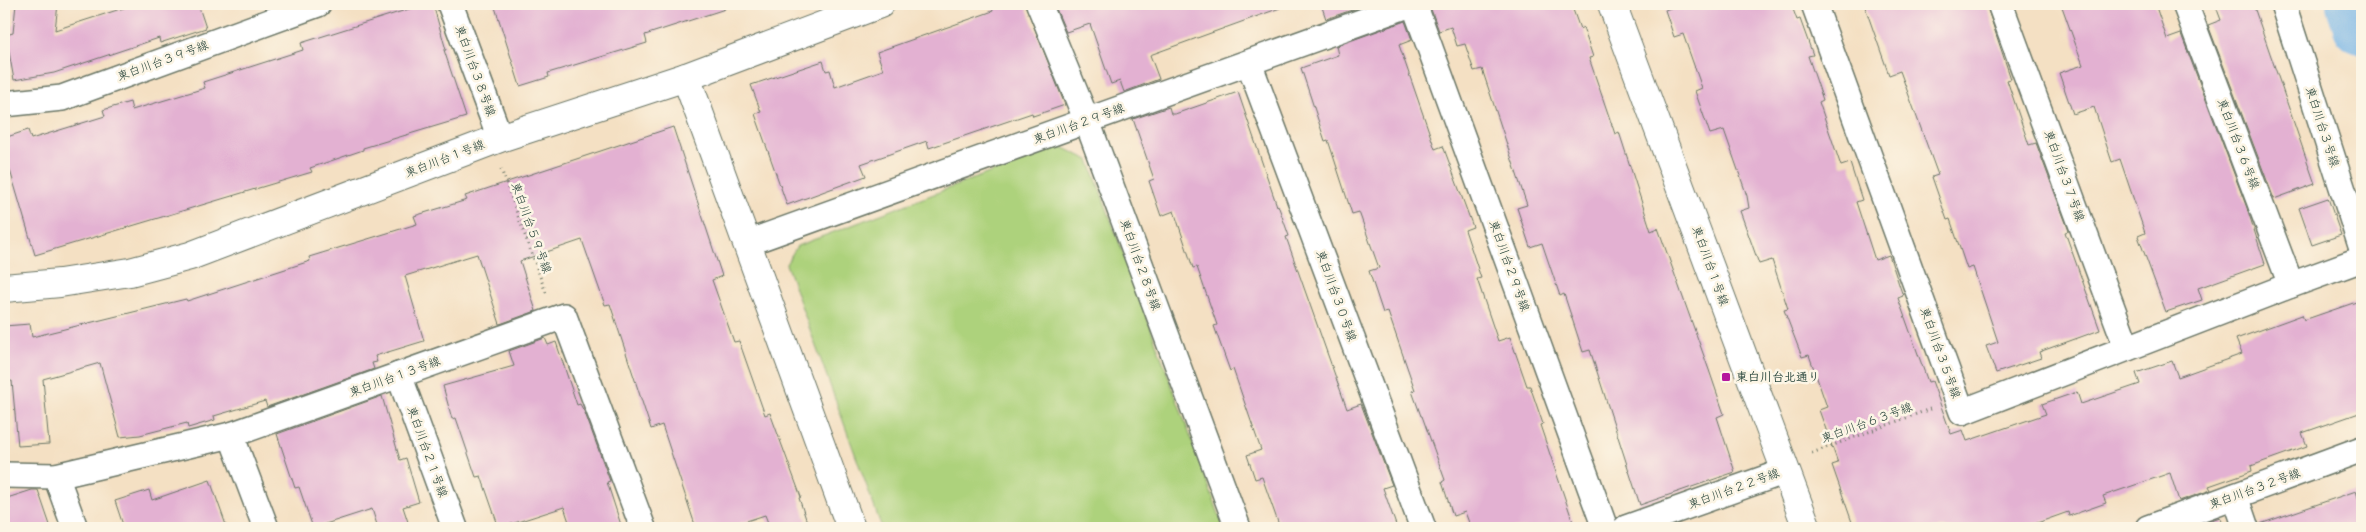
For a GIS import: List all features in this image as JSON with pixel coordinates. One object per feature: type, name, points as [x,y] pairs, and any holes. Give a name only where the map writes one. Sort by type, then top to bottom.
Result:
[{"type":"street","name":"東白川台３９号線","points":[[4,104],[62,98],[318,4]]},
{"type":"street","name":"東白川台３８号線","points":[[450,4],[496,140]]},
{"type":"street","name":"東白川台１号線","points":[[4,288],[60,283],[130,272],[190,256],[496,140],[686,77],[880,4]]},
{"type":"street","name":"東白川台２８号線","points":[[1040,4],[1087,121],[1238,528]]},
{"type":"street","name":"東白川台２９号線","points":[[747,243],[1413,4],[1605,528]]},
{"type":"street","name":"東白川台１号線","points":[[1612,4],[1807,528]]},
{"type":"street","name":"東白川台３５号線","points":[[1814,4],[1962,412],[2362,259]]},
{"type":"street","name":"東白川台３７号線","points":[[2000,4],[2127,348]]},
{"type":"street","name":"東白川台３６号線","points":[[2185,4],[2290,285]]},
{"type":"street","name":"東白川台３号線","points":[[2283,4],[2362,249]]},
{"type":"street","name":"東白川台３０号線","points":[[1249,63],[1422,528]]},
{"type":"street","points":[[686,77],[851,528]]},
{"type":"street","points":[[556,319],[564,316],[643,528]]},
{"type":"street","name":"東白川台１３号線","points":[[4,475],[56,476],[231,435],[556,319]]},
{"type":"street","name":"東白川台２１号線","points":[[399,375],[455,528]]},
{"type":"street","points":[[231,435],[266,528]]},
{"type":"street","name":"東白川台３２号線","points":[[2148,528],[2362,449]]},
{"type":"street","name":"東白川台２２号線","points":[[1626,528],[1784,467]]},
{"type":"street","points":[[56,476],[75,528]]},
{"type":"street","points":[[2235,496],[2246,528]]},
{"type":"path","name":"東白川台５９号線","points":[[496,140],[556,319]]},
{"type":"path","name":"東白川台６３号線","points":[[1784,467],[1957,400]]},
{"type":"green space","points":[[1060,146],[1089,160],[1224,528],[882,528],[786,264],[797,246]]},
{"type":"building","points":[[16,4],[58,4],[55,30],[136,4],[198,4],[206,28],[160,43],[159,38],[54,73],[14,80],[6,35],[13,33]]},
{"type":"building","points":[[425,4],[433,4],[446,50],[444,50],[466,117],[363,148],[363,150],[310,168],[312,172],[35,255],[4,150],[4,138],[28,130],[31,139],[105,116],[103,110],[130,102],[132,110],[205,88],[203,82],[303,50],[301,43]]},
{"type":"building","points":[[494,4],[724,4],[725,9],[645,35],[647,43],[548,73],[549,77],[520,86]]},
{"type":"building","points":[[991,4],[1025,4],[1065,105],[1033,116],[1032,113],[929,148],[927,141],[861,164],[866,176],[787,205],[755,114],[761,112],[751,85],[823,61],[826,71],[830,70],[835,87],[883,70],[877,52],[993,11]]},
{"type":"building","points":[[1054,4],[1279,4],[1280,8],[1150,55],[1159,79],[1124,92],[1120,81],[1111,84],[1090,24],[1066,32]]},
{"type":"building","points":[[1321,4],[1369,4],[1326,19]]},
{"type":"building","points":[[1429,4],[1571,4],[1580,29],[1583,27],[1593,57],[1589,58],[1615,134],[1619,132],[1651,231],[1658,228],[1709,370],[1724,414],[1717,417],[1735,472],[1640,505],[1590,350],[1583,352],[1564,294],[1560,296],[1542,243],[1530,247],[1517,208],[1527,205],[1482,69],[1474,71],[1465,44],[1457,46],[1451,27],[1439,31]]},
{"type":"building","points":[[1681,4],[1791,4],[1797,20],[1800,19],[1813,55],[1808,56],[1823,100],[1819,102],[1841,166],[1850,163],[1862,200],[1856,202],[1875,260],[1889,255],[1903,296],[1898,298],[1928,382],[1932,381],[1951,434],[1963,430],[1967,441],[2046,414],[2042,404],[2077,392],[2081,404],[2140,384],[2136,373],[2172,361],[2178,377],[2242,354],[2236,339],[2302,315],[2304,320],[2362,300],[2362,412],[2302,433],[2307,446],[2251,466],[2252,471],[2209,486],[2211,490],[2179,501],[2170,473],[2103,496],[2106,503],[2069,516],[2068,512],[2023,528],[1854,528],[1832,465],[1838,463],[1819,410],[1827,407],[1809,355],[1802,357],[1784,310],[1788,309],[1772,260],[1759,264],[1740,211],[1749,208],[1747,196],[1724,130],[1710,134],[1695,91],[1702,88],[1683,34],[1674,37],[1665,10]]},
{"type":"building","points":[[1864,4],[1986,4],[2011,79],[2007,80],[2029,145],[2036,143],[2069,231],[2065,232],[2100,330],[2039,352],[2041,358],[1996,373],[1986,346],[1998,342],[1973,267],[1967,269],[1950,219],[1947,220],[1932,177],[1938,175],[1900,71],[1889,75]]},
{"type":"building","points":[[2061,4],[2155,4],[2167,39],[2181,34],[2247,208],[2265,264],[2198,288],[2202,300],[2166,312],[2138,236],[2145,233],[2120,159],[2112,162],[2094,107],[2073,114],[2059,73],[2083,65]]},
{"type":"building","points":[[2215,4],[2253,4],[2315,184],[2274,199],[2208,25],[2221,20]]},
{"type":"building","points":[[1405,21],[1412,40],[1399,45],[1435,149],[1443,146],[1473,227],[1465,230],[1481,278],[1477,279],[1498,341],[1510,337],[1527,386],[1530,386],[1543,424],[1540,425],[1575,528],[1471,528],[1465,512],[1453,516],[1442,482],[1445,480],[1412,391],[1415,390],[1388,312],[1383,313],[1369,271],[1379,268],[1359,212],[1352,214],[1328,140],[1325,141],[1301,68],[1338,55],[1336,46]]},
{"type":"building","points":[[1238,92],[1289,236],[1286,237],[1347,409],[1361,404],[1392,485],[1383,488],[1397,528],[1280,528],[1262,477],[1255,479],[1247,455],[1261,450],[1233,369],[1230,371],[1214,326],[1217,325],[1197,267],[1193,268],[1174,211],[1161,216],[1149,181],[1154,179],[1133,119],[1169,107],[1171,114],[1175,114]]},
{"type":"building","points":[[673,127],[722,276],[712,280],[734,342],[739,341],[765,415],[770,413],[801,497],[799,498],[809,528],[770,528],[765,515],[725,528],[696,528],[662,425],[651,429],[610,304],[605,305],[582,240],[520,261],[536,311],[500,324],[477,254],[405,276],[424,341],[375,356],[377,362],[372,363],[374,369],[267,407],[265,401],[214,416],[215,420],[188,428],[187,423],[140,435],[120,437],[100,363],[43,379],[49,444],[18,446],[12,381],[4,382],[4,326],[30,324],[32,337],[186,299],[187,301],[310,261],[309,257],[417,224],[414,216],[467,200],[465,196]]},
{"type":"building","points":[[2328,198],[2341,235],[2312,245],[2299,208]]},
{"type":"building","points":[[545,338],[548,345],[556,342],[577,405],[580,404],[585,413],[610,481],[607,482],[622,528],[571,528],[564,507],[499,528],[481,476],[476,477],[456,418],[452,419],[443,386],[514,366],[509,351]]},
{"type":"building","points":[[382,396],[400,460],[406,458],[419,502],[403,507],[410,528],[378,528],[372,509],[313,528],[299,487],[295,488],[277,434]]},
{"type":"building","points":[[210,480],[227,528],[124,528],[115,501],[149,490],[152,500]]},
{"type":"building","points":[[32,490],[38,490],[51,528],[4,528],[4,499]]},
{"type":"building","points":[[2356,491],[2362,510],[2362,528],[2261,528],[2260,524]]},
{"type":"building","points":[[2220,517],[2225,528],[2189,528]]},
{"type":"waterway","points":[[2356,4],[2362,24]]},
{"type":"place","name":"東白川台北通り","points":[[1726,377]]}]
